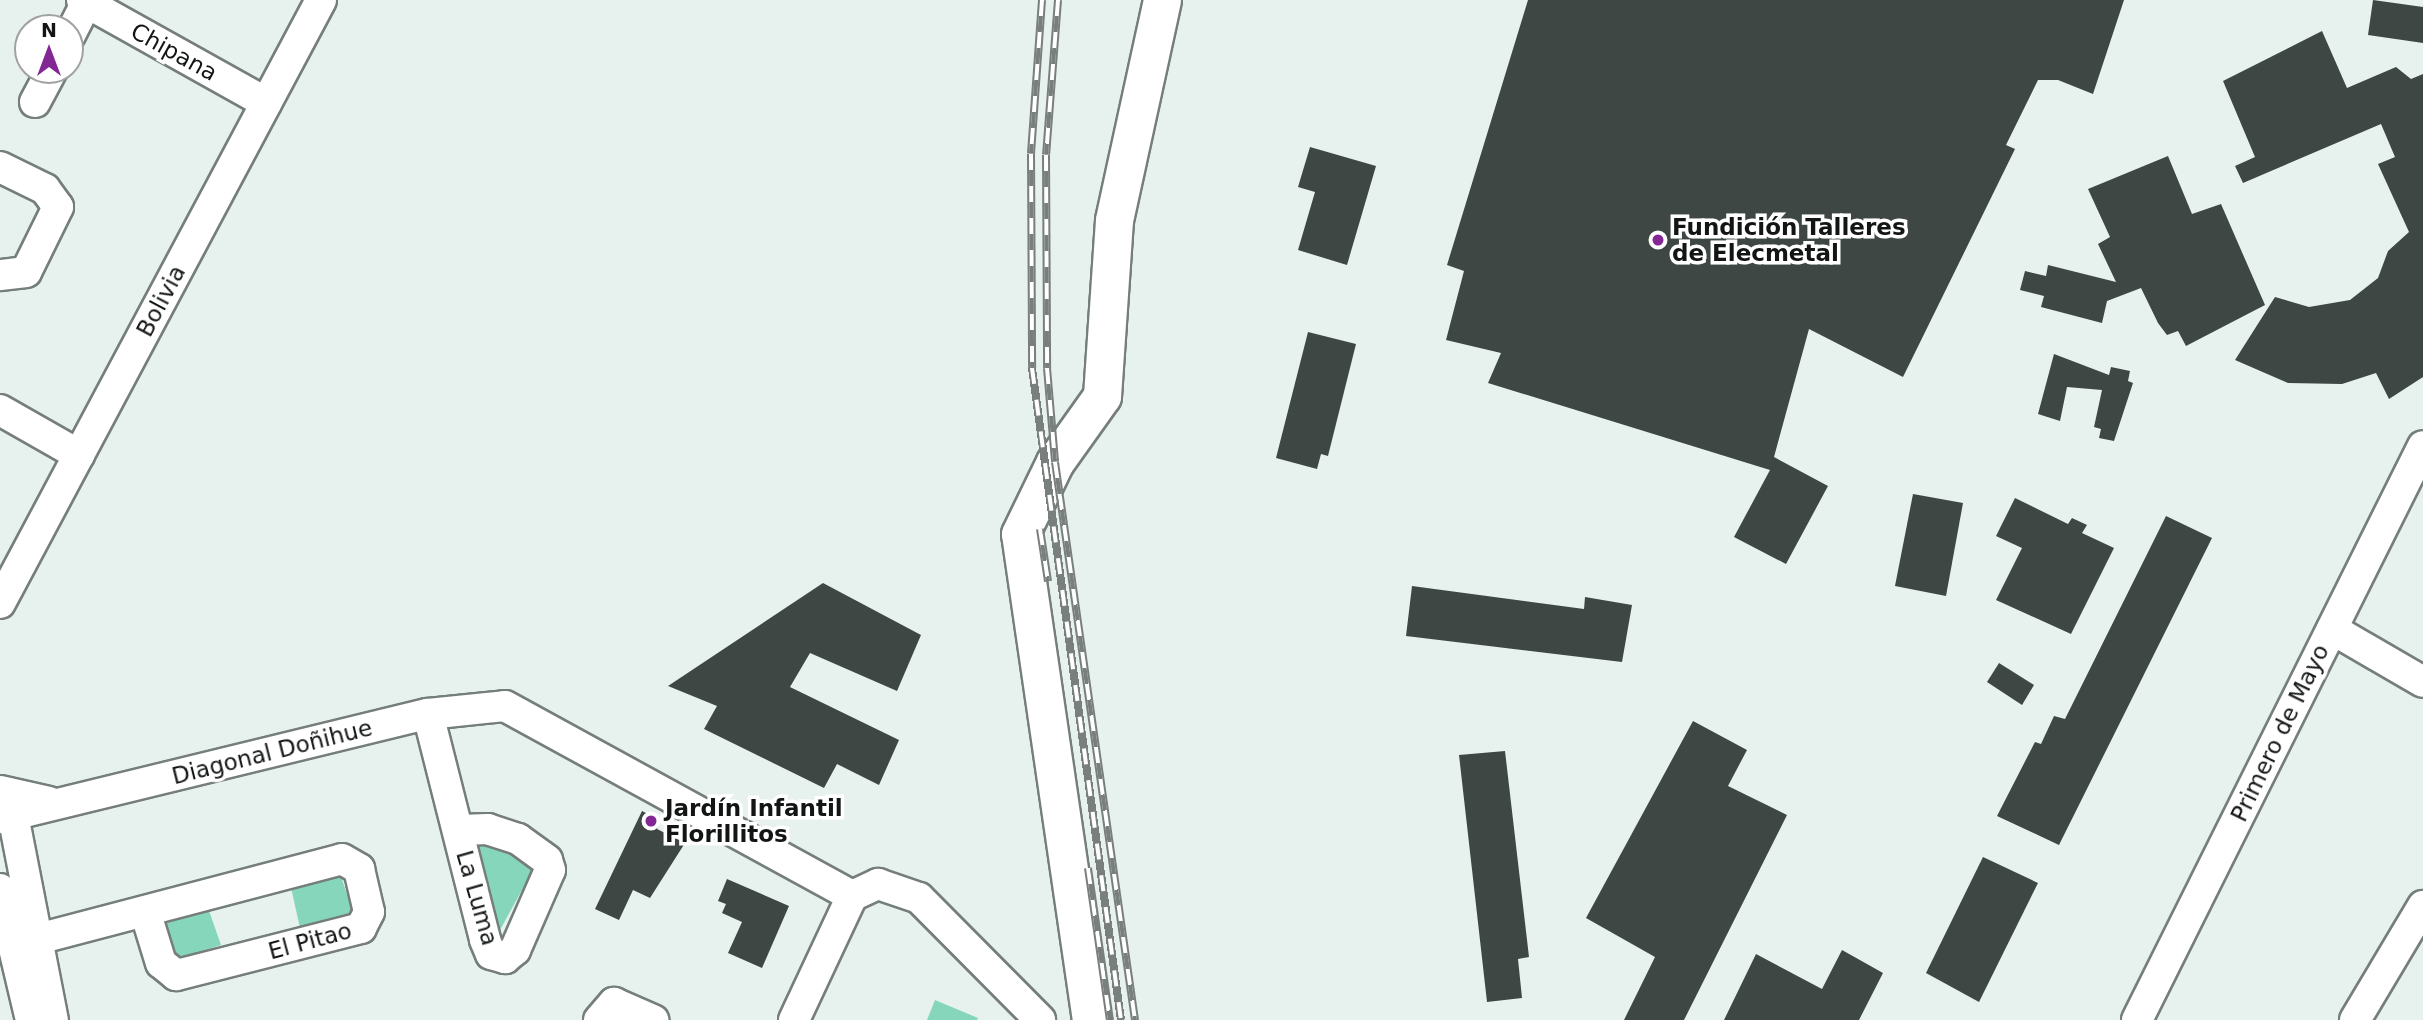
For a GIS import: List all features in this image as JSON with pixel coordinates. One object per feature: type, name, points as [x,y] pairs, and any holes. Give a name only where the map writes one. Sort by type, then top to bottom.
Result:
[{"type":"main road","points":[[1091,1020],[1020,534],[1055,462],[1102,396],[1114,220],[1161,0]]},
{"type":"main road","points":[[1153,38],[1171,0]]},
{"type":"street","name":"Bolivia","points":[[0,603],[9,566],[79,455],[321,0]]},
{"type":"street","name":"Chipana","points":[[86,1],[266,103]]},
{"type":"street","points":[[35,102],[45,84]]},
{"type":"street","points":[[0,167],[45,189],[58,207],[26,272],[0,275]]},
{"type":"street","points":[[0,410],[79,455]]},
{"type":"street","name":"Primero de Mayo","points":[[2137,1020],[2423,446]]},
{"type":"street","points":[[2332,629],[2423,682]]},
{"type":"street","name":"Diagonal Doñihue","points":[[4,808],[60,803],[428,714],[486,704],[521,712],[852,896]]},
{"type":"street","name":"La Luma","points":[[428,714],[459,830]]},
{"type":"street","points":[[4,808],[24,943],[31,1020]]},
{"type":"street","name":"El Pitao","points":[[24,943],[145,911],[342,859],[359,869],[369,912],[361,928],[176,975],[161,963],[145,911]]},
{"type":"street","points":[[794,1020],[852,896],[878,884],[919,898],[1040,1020]]},
{"type":"street","points":[[0,889],[53,1020]]},
{"type":"street","points":[[2355,1020],[2413,945],[2423,906]]},
{"type":"street","points":[[599,1020],[606,1005],[621,1003],[653,1020]]},
{"type":"green space","points":[[486,834],[536,864],[493,943],[470,840]]},
{"type":"green space","points":[[339,870],[354,916],[300,928],[290,883]]},
{"type":"green space","points":[[207,905],[221,945],[171,961],[156,917]]},
{"type":"green space","points":[[935,1000],[978,1018],[927,1020]]},
{"type":"building","name":"Fundición Talleres de Elecmetal","points":[[1528,0],[2124,0],[2093,94],[2058,80],[2038,80],[2006,145],[2015,149],[1903,377],[1809,329],[1774,457],[1828,486],[1786,564],[1734,537],[1770,470],[1488,383],[1501,353],[1446,340],[1464,271],[1447,265]]},
{"type":"building","points":[[2373,0],[2423,7],[2423,43],[2368,35]]},
{"type":"building","points":[[2322,31],[2347,88],[2396,67],[2411,79],[2423,74],[2423,377],[2389,399],[2376,373],[2342,384],[2288,383],[2235,360],[2275,297],[2309,307],[2350,300],[2378,278],[2388,251],[2409,232],[2378,164],[2395,157],[2381,124],[2243,183],[2235,166],[2255,157],[2223,81]]},
{"type":"building","points":[[1310,147],[1376,166],[1347,265],[1298,250],[1315,192],[1298,187]]},
{"type":"building","points":[[2168,156],[2192,214],[2221,204],[2265,305],[2186,346],[2178,331],[2167,335],[2141,288],[2107,301],[2102,323],[2041,307],[2044,296],[2020,290],[2025,271],[2046,276],[2048,265],[2116,282],[2098,244],[2110,237],[2088,189]]},
{"type":"building","points":[[1308,332],[1356,344],[1328,456],[1321,454],[1317,469],[1276,458]]},
{"type":"building","points":[[2054,354],[2109,375],[2111,367],[2130,371],[2128,381],[2133,383],[2114,441],[2099,438],[2101,429],[2094,427],[2102,390],[2067,387],[2060,421],[2038,414]]},
{"type":"building","points":[[1913,494],[1963,503],[1946,596],[1895,586]]},
{"type":"building","points":[[2015,498],[2068,524],[2072,518],[2087,525],[2082,533],[2114,548],[2071,634],[1996,600],[2022,548],[1996,536]]},
{"type":"building","points":[[2166,516],[2212,538],[2059,845],[1997,816],[2035,742],[2041,744],[2054,716],[2065,719]]},
{"type":"building","points":[[823,583],[921,635],[897,691],[810,653],[790,687],[899,740],[879,785],[837,764],[824,788],[704,729],[717,706],[668,686]]},
{"type":"building","points":[[1412,586],[1584,609],[1585,597],[1632,605],[1622,662],[1406,636]]},
{"type":"building","points":[[1999,663],[2034,685],[2022,705],[1987,682]]},
{"type":"building","points":[[1693,721],[1747,750],[1728,786],[1787,815],[1684,1020],[1624,1020],[1655,957],[1586,918]]},
{"type":"building","points":[[1505,751],[1529,957],[1518,959],[1522,998],[1487,1002],[1459,755]]},
{"type":"building","points":[[642,811],[661,821],[657,829],[685,843],[650,898],[633,890],[619,920],[595,909]]},
{"type":"building","points":[[1983,857],[2038,883],[1979,1002],[1926,973]]},
{"type":"building","points":[[727,879],[789,906],[762,968],[728,953],[742,922],[722,913],[726,904],[718,901]]},
{"type":"building","points":[[1842,950],[1883,973],[1859,1020],[1724,1020],[1756,954],[1822,989]]},
{"type":"railway","points":[[1042,0],[1031,154],[1032,368],[1121,1020]]},
{"type":"railway","points":[[1058,0],[1046,155],[1047,368],[1055,462],[1135,1020]]},
{"type":"railway","points":[[1040,529],[1048,581]]},
{"type":"railway","points":[[1088,868],[1110,1020]]},
{"type":"place","name":"Fundición Talleres de Elecmetal","points":[[1658,240]]},
{"type":"place","name":"Jardín Infantil Florillitos","points":[[651,821]]}]
